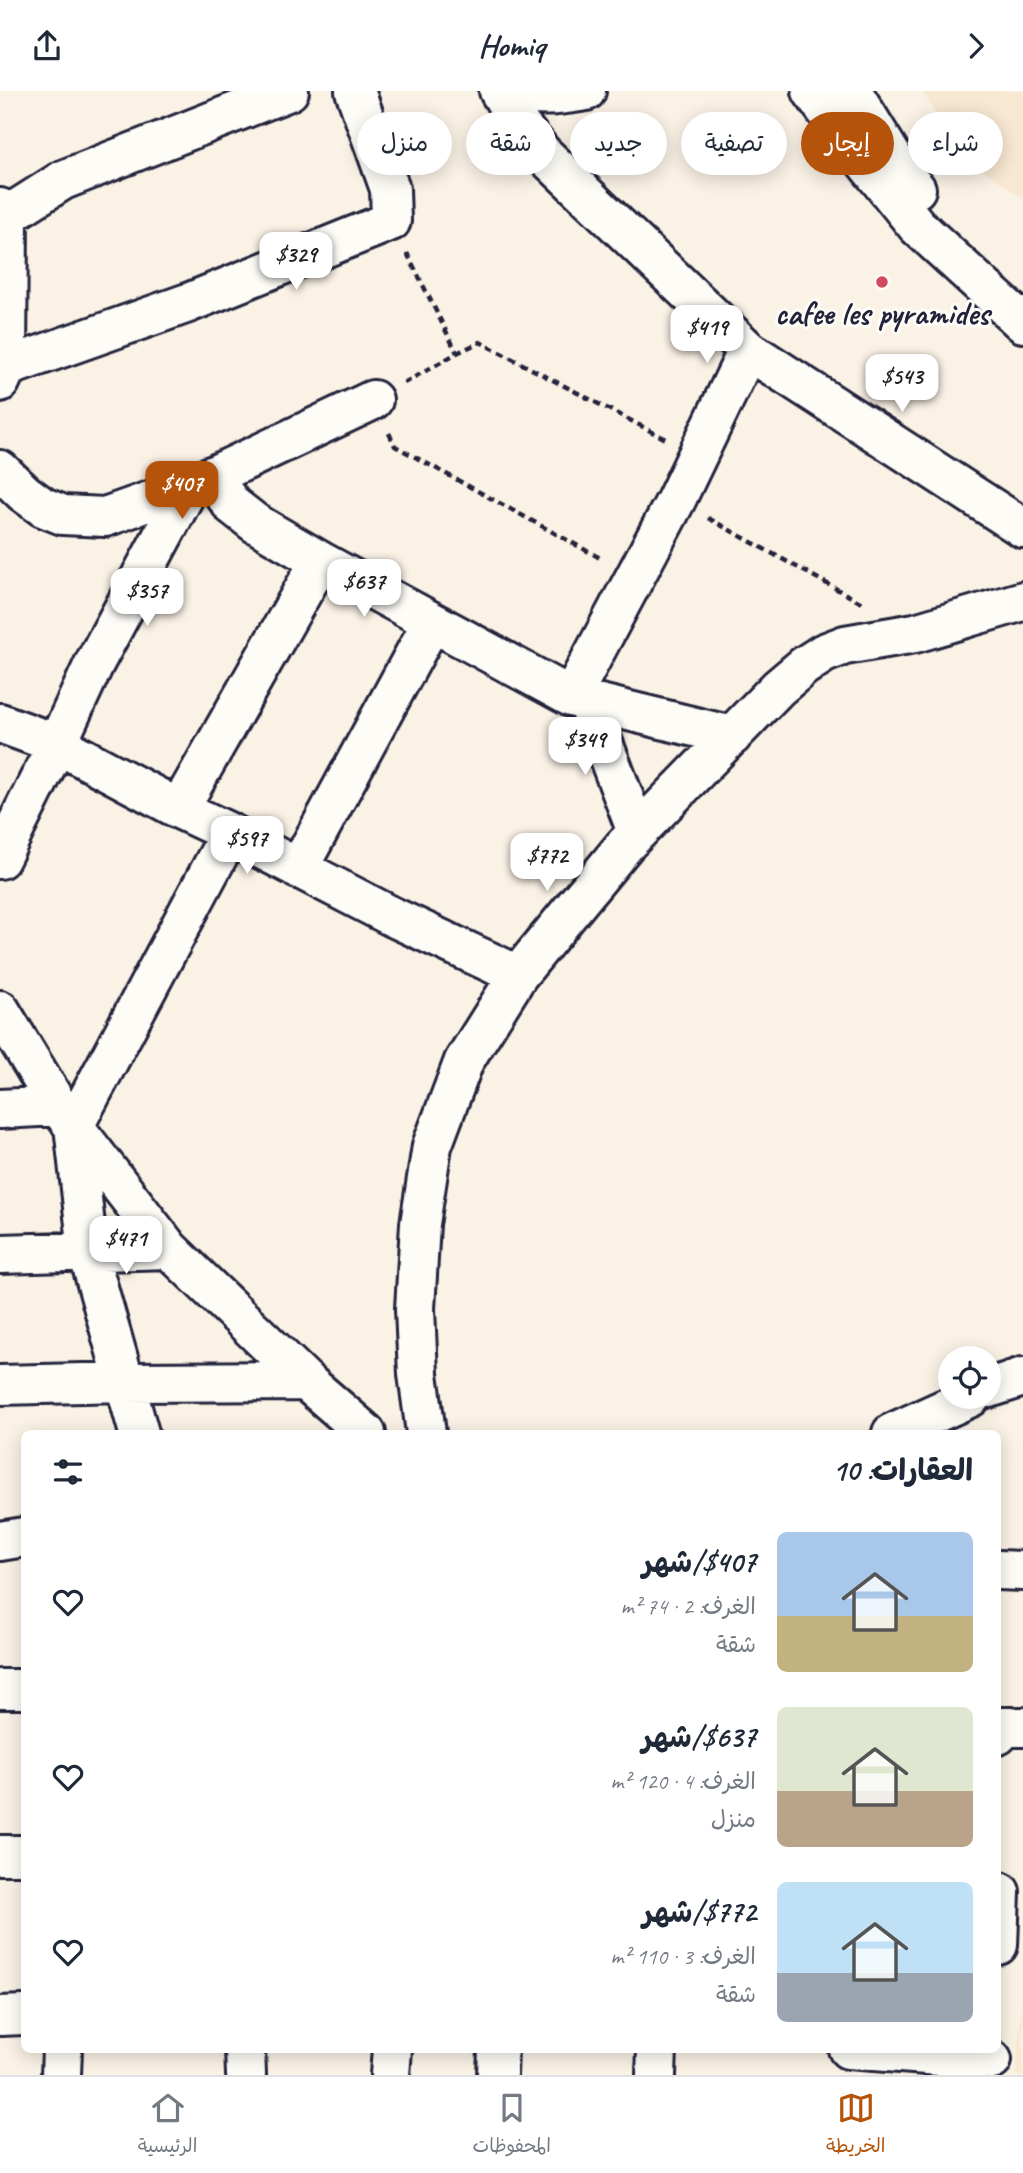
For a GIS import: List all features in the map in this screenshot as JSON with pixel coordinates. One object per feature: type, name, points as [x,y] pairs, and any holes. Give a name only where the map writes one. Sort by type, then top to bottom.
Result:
[{"type":"street","points":[[289,91],[64,180],[4,212],[4,375],[391,221],[390,189],[355,91]]},
{"type":"street","points":[[499,91],[519,124],[542,153],[748,350],[1023,528]]},
{"type":"street","points":[[515,91],[528,95],[554,96],[586,91]]},
{"type":"street","points":[[812,91],[849,142],[917,226],[1023,323]]},
{"type":"street","points":[[852,91],[904,176],[947,225],[1023,297]]},
{"type":"street","points":[[637,832],[579,699],[633,577],[676,500],[748,350]]},
{"type":"street","points":[[0,470],[43,507],[62,515],[105,517],[200,482],[373,400]]},
{"type":"street","points":[[200,482],[255,523],[320,561],[579,699],[732,736]]},
{"type":"street","points":[[0,859],[94,664],[200,482]]},
{"type":"street","points":[[179,809],[320,561]]},
{"type":"street","points":[[426,1430],[418,1374],[415,1309],[420,1224],[432,1146],[464,1061],[518,975],[637,832],[778,688],[804,666],[824,653],[845,645],[915,633],[1023,601]]},
{"type":"street","points":[[298,869],[432,622]]},
{"type":"street","points":[[0,723],[57,744],[393,917],[518,975]]},
{"type":"street","points":[[138,1430],[88,1252],[66,1116],[230,833]]},
{"type":"street","points":[[0,1010],[66,1116],[169,1249],[306,1381],[363,1430]]},
{"type":"street","points":[[0,1109],[66,1116]]},
{"type":"street","points":[[0,1254],[169,1249]]},
{"type":"street","points":[[1001,1384],[1023,1377]]},
{"type":"street","points":[[0,1385],[306,1381]]},
{"type":"street","points":[[905,1430],[947,1409]]},
{"type":"street","points":[[0,1541],[21,1538]]},
{"type":"street","points":[[1001,1570],[1023,1571]]},
{"type":"street","points":[[0,1689],[21,1689]]},
{"type":"street","points":[[1001,1727],[1023,1727]]},
{"type":"street","points":[[0,1855],[21,1855]]},
{"type":"street","points":[[1001,1927],[1007,1892]]},
{"type":"street","points":[[0,2016],[21,2015]]},
{"type":"street","points":[[61,2075],[62,2053]]},
{"type":"street","points":[[246,2053],[246,2075]]},
{"type":"street","points":[[390,2075],[391,2053]]},
{"type":"street","points":[[497,2075],[498,2053]]},
{"type":"street","points":[[656,2075],[657,2053]]},
{"type":"street","points":[[896,2053],[992,2061]]},
{"type":"path","points":[[391,221],[457,353]]},
{"type":"path","points":[[633,577],[395,446],[373,400],[480,342],[696,454]]},
{"type":"path","points":[[676,500],[867,606]]},
{"type":"shaded area","points":[[922,91],[1023,91],[1023,198],[990,175],[1003,175],[1003,112],[935,112]]},
{"type":"shaded area","points":[[1023,1985],[1023,2075],[1016,2075]]},
{"type":"place","name":"cafee les pyramides","points":[[882,282]]}]
